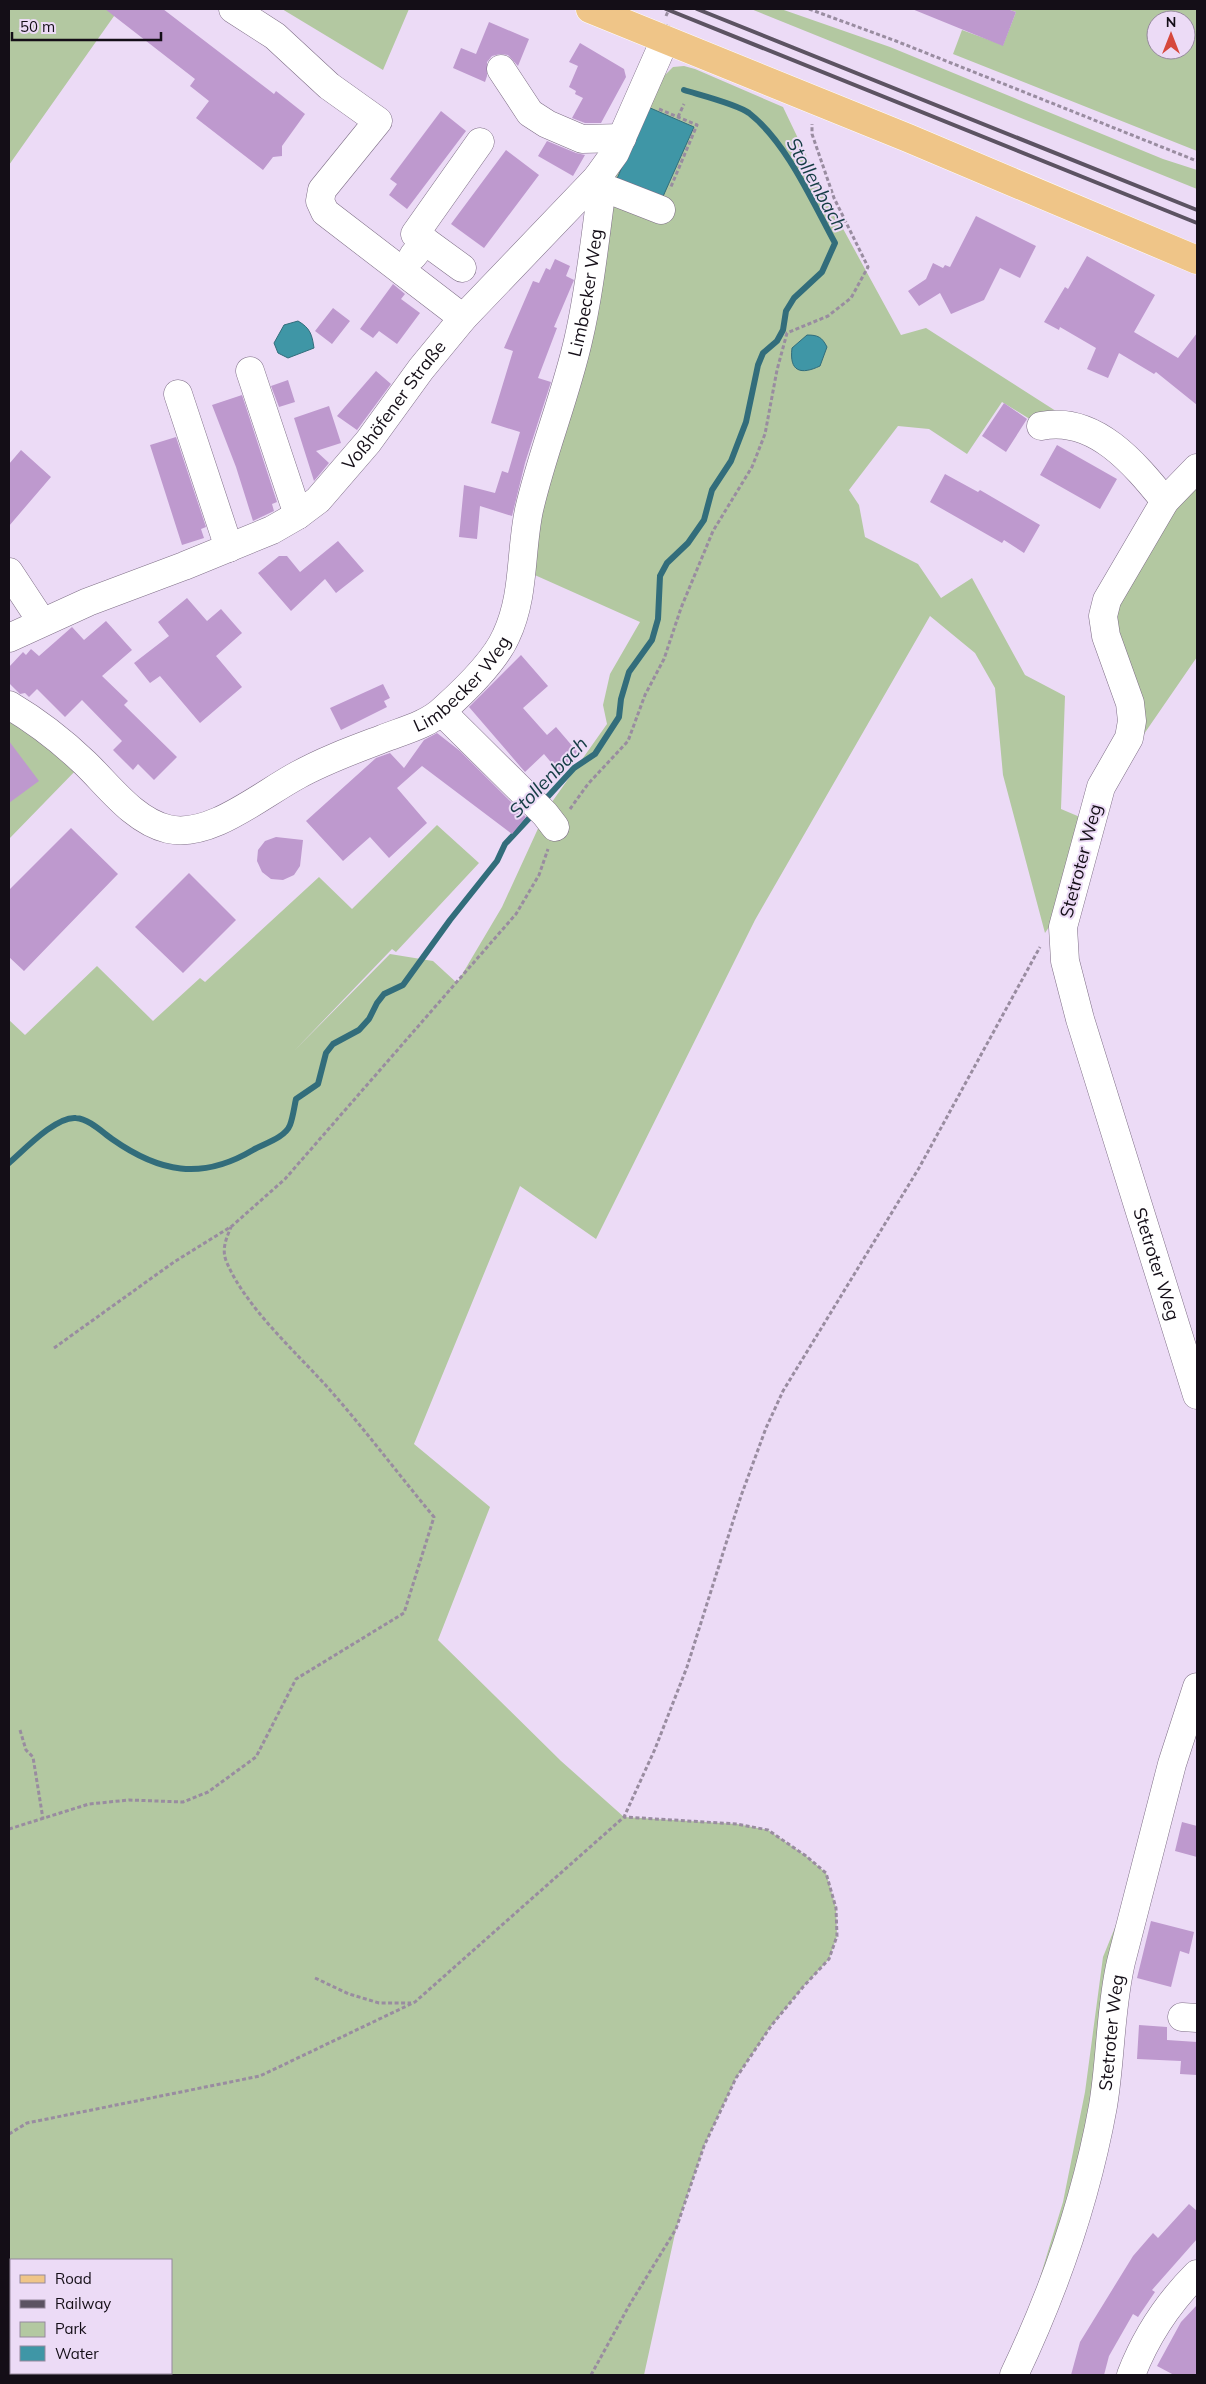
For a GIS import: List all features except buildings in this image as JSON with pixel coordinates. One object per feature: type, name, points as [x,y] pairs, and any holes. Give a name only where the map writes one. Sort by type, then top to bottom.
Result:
[{"type":"main road","points":[[590,9],[908,138],[1197,260]]},
{"type":"street","points":[[233,9],[275,36],[329,86],[378,121],[322,190],[320,201],[325,212],[463,318]]},
{"type":"street","name":"Voßhöfener Straße","points":[[9,638],[42,622],[272,530],[298,515],[318,500],[368,442],[421,369],[463,318],[599,183],[639,100],[660,51],[662,38]]},
{"type":"street","points":[[501,69],[530,113],[546,124],[582,139],[622,138]]},
{"type":"street","points":[[462,268],[415,234],[480,142]]},
{"type":"street","points":[[599,183],[661,210]]},
{"type":"street","name":"Limbecker Weg","points":[[9,705],[71,750],[130,808],[166,829],[185,832],[207,826],[331,758],[419,725],[442,712],[494,656],[506,637],[521,587],[528,514],[578,340],[592,261],[599,183]]},
{"type":"street","points":[[402,272],[425,242]]},
{"type":"street","points":[[250,370],[298,515]]},
{"type":"street","points":[[178,394],[229,548]]},
{"type":"street","points":[[1041,426],[1057,423],[1084,429],[1104,441],[1133,462],[1165,501]]},
{"type":"street","name":"Stetroter Weg","points":[[1197,468],[1165,501],[1107,600],[1103,616],[1106,636],[1130,703],[1132,721],[1129,738],[1101,788],[1063,927],[1065,962],[1080,1019],[1197,1395]]},
{"type":"street","points":[[9,572],[42,622]]},
{"type":"street","points":[[442,712],[544,814]]},
{"type":"street","name":"Stetroter Weg","points":[[1014,2375],[1057,2274],[1079,2210],[1103,2104],[1119,1969],[1172,1764],[1197,1687]]},
{"type":"street","points":[[1131,2375],[1140,2351],[1158,2319],[1178,2293],[1197,2274]]},
{"type":"path","points":[[809,9],[1197,161]]},
{"type":"path","points":[[639,100],[697,125],[661,210]]},
{"type":"path","points":[[54,1348],[174,1262],[232,1226],[285,1179],[516,914],[540,876],[544,814],[588,784],[628,741],[645,695],[664,659],[681,608],[713,531],[752,468],[765,434],[777,370],[787,333],[828,316],[851,298],[868,267],[834,198],[812,134],[814,101]]},
{"type":"path","points":[[678,117],[684,104]]},
{"type":"path","points":[[9,2134],[27,2123],[260,2076],[415,2002],[624,1817],[655,1749],[687,1667],[741,1496],[766,1428],[783,1391],[919,1168],[1028,964],[1049,937],[1063,927]]},
{"type":"path","points":[[9,1829],[89,1804],[129,1800],[183,1802],[208,1792],[256,1757],[296,1679],[404,1613],[426,1549],[434,1517],[330,1390],[278,1334],[238,1284],[226,1262],[225,1254],[224,1241],[232,1226]]},
{"type":"path","points":[[20,1730],[26,1750],[33,1757],[43,1818]]},
{"type":"path","points":[[592,2375],[630,2304],[676,2229],[704,2146],[736,2078],[771,2026],[829,1959],[837,1936],[836,1908],[826,1874],[806,1856],[768,1830],[737,1824],[624,1817]]},
{"type":"path","points":[[316,1978],[349,1994],[379,2003],[415,2002]]},
{"type":"green space","points":[[9,9],[119,9],[9,165]]},
{"type":"green space","points":[[282,9],[409,9],[383,70]]},
{"type":"green space","points":[[751,9],[781,9],[890,47],[1163,159],[1197,170],[1197,189]]},
{"type":"green space","points":[[1007,9],[1197,9],[1197,151],[953,54],[962,30],[1003,45],[1016,12]]},
{"type":"green space","points":[[684,66],[783,107],[829,203],[901,335],[926,328],[1084,429],[1041,426],[1002,402],[967,454],[929,429],[898,426],[849,490],[859,505],[865,537],[918,564],[941,598],[972,578],[1025,675],[1065,696],[1061,809],[1087,820],[1061,909],[1045,933],[1003,775],[995,688],[975,653],[930,616],[755,920],[596,1239],[520,1186],[414,1444],[490,1507],[438,1640],[561,1761],[624,1817],[737,1824],[768,1830],[806,1856],[826,1873],[836,1908],[837,1936],[829,1959],[771,2026],[736,2078],[704,2146],[676,2229],[644,2375],[9,2375],[9,1020],[25,1035],[97,966],[153,1021],[200,978],[205,982],[319,877],[352,909],[437,825],[479,863],[396,952],[392,949],[294,1051],[390,954],[433,961],[457,983],[502,907],[547,809],[607,724],[603,705],[610,674],[640,622],[528,572],[611,179],[657,83],[673,67]]},
{"type":"green space","points":[[1197,468],[1197,657],[1144,734],[1136,736],[1112,635],[1112,599]]},
{"type":"green space","points":[[9,709],[80,766],[9,839]]},
{"type":"green space","points":[[1137,1873],[1086,2169],[1009,2375],[1000,2375],[1028,2317],[1063,2202],[1085,2092],[1103,1957]]},
{"type":"water","points":[[648,107],[694,127],[661,201],[616,181]]},
{"type":"water","points":[[298,321],[310,332],[314,348],[288,358],[278,353],[274,343],[284,325]]},
{"type":"water","points":[[807,335],[819,337],[827,347],[820,366],[802,371],[795,367],[792,362],[792,348]]},
{"type":"waterway","name":"Stollenbach","points":[[542,803],[574,768],[595,754],[619,717],[621,699],[629,672],[652,640],[658,619],[660,576],[667,563],[688,543],[704,520],[712,490],[731,461],[746,422],[758,365],[763,353],[777,341],[783,330],[786,311],[794,298],[822,272],[835,243],[798,174],[787,156],[763,125],[743,110],[684,90]]},
{"type":"waterway","name":"Stollenbach","points":[[9,1163],[50,1128],[59,1122],[76,1118],[90,1123],[129,1150],[147,1159],[181,1168],[198,1169],[216,1166],[234,1160],[284,1134],[290,1125],[296,1099],[318,1084],[326,1053],[333,1044],[359,1030],[369,1019],[384,994],[403,985],[450,920],[497,861],[505,844],[534,813]]},
{"type":"railway","points":[[666,9],[1197,223]]},
{"type":"railway","points":[[697,9],[1197,210]]}]
